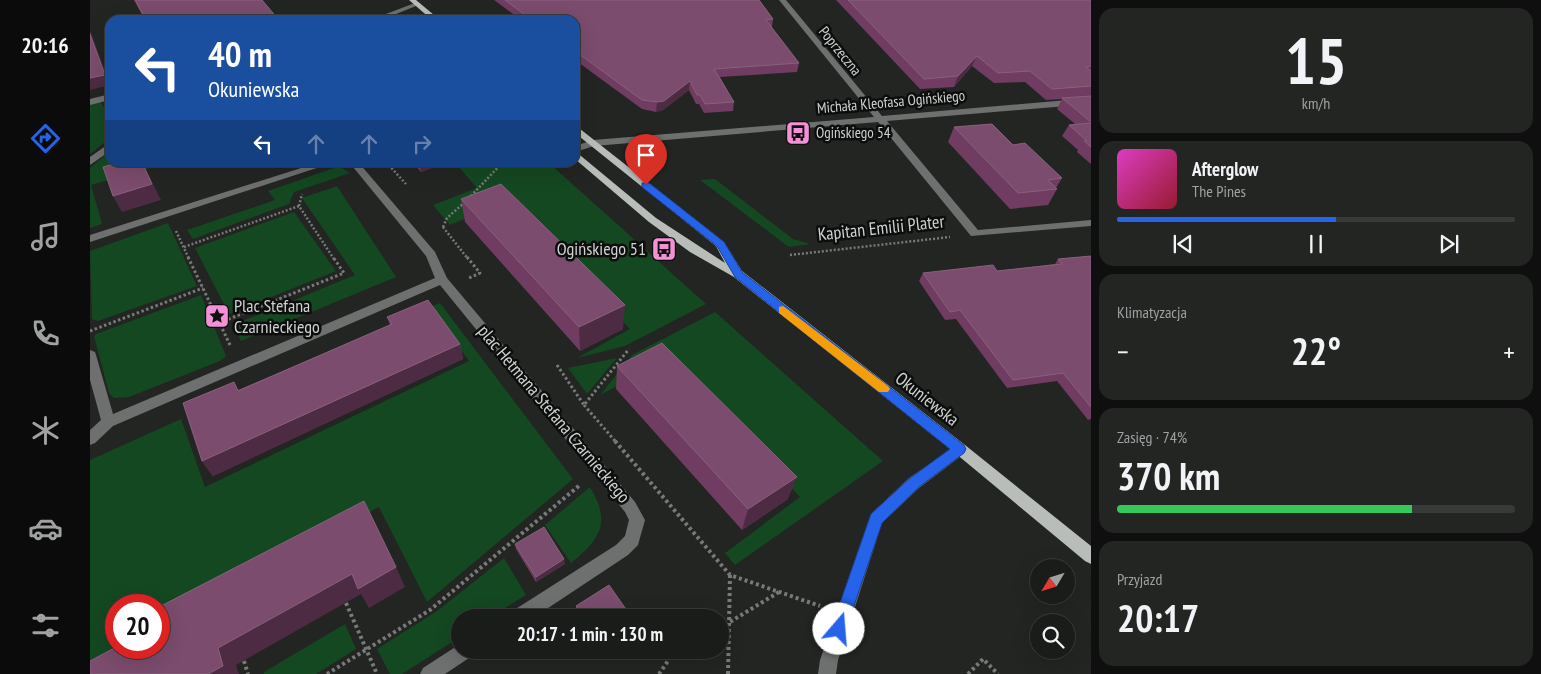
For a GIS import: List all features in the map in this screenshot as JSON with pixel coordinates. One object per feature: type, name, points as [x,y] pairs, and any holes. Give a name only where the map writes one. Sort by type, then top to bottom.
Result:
[{"type":"main road","points":[[415,2],[430,15]]},
{"type":"main road","name":"Okuniewska","points":[[580,132],[720,244],[738,274]]},
{"type":"main road","name":"Okuniewska","points":[[580,159],[605,182],[702,256],[738,274],[960,449],[1091,556]]},
{"type":"street","name":"Poprzeczna","points":[[782,0],[878,119]]},
{"type":"street","points":[[387,15],[415,2]]},
{"type":"street","points":[[90,102],[105,99]]},
{"type":"street","name":"Michała Kleofasa Ogińskiego","points":[[580,147],[593,143],[1091,101]]},
{"type":"street","name":"Kapitan Emilii Plater","points":[[878,119],[975,234]]},
{"type":"street","points":[[90,162],[105,150]]},
{"type":"street","points":[[90,239],[315,167]]},
{"type":"street","name":"plac Hetmana Stefana Czarnieckiego","points":[[358,167],[431,255],[442,280],[630,506],[638,520],[632,540],[622,550],[531,609]]},
{"type":"street","points":[[975,234],[1091,223]]},
{"type":"street","points":[[90,439],[108,422],[442,280]]},
{"type":"street","points":[[90,354],[108,422]]},
{"type":"street","points":[[827,674],[828,660],[876,519],[914,483],[960,449]]},
{"type":"street","points":[[429,674],[452,659]]},
{"type":"path","points":[[391,167],[406,184]]},
{"type":"path","points":[[431,255],[446,218],[482,186],[499,167]]},
{"type":"path","points":[[184,247],[299,206],[344,273],[219,323]]},
{"type":"path","points":[[168,214],[238,366]]},
{"type":"path","points":[[443,227],[480,273],[466,279],[454,294]]},
{"type":"path","name":"Kapitan Emilii Plater","points":[[790,255],[975,234]]},
{"type":"path","points":[[90,331],[203,288]]},
{"type":"path","points":[[584,405],[629,349]]},
{"type":"path","points":[[557,365],[584,405],[730,575],[844,614]]},
{"type":"path","points":[[327,674],[430,610],[600,470],[625,452]]},
{"type":"path","points":[[729,622],[730,575]]},
{"type":"path","points":[[729,622],[779,592]]},
{"type":"path","points":[[346,603],[378,674]]},
{"type":"path","points":[[968,674],[983,658],[998,674]]},
{"type":"path","points":[[659,674],[669,659]]},
{"type":"path","points":[[728,659],[728,674]]},
{"type":"path","points":[[244,661],[248,674]]},
{"type":"green space","points":[[100,101],[105,109],[105,142],[90,154],[90,104]]},
{"type":"green space","points":[[105,155],[105,167],[153,167],[91,185],[102,224],[90,228],[90,168]]},
{"type":"green space","points":[[459,167],[553,167],[706,304],[625,346],[577,358],[630,329],[505,202],[450,225],[433,205],[477,188]]},
{"type":"green space","points":[[334,168],[342,168],[350,173],[294,192],[289,204],[193,239],[187,230],[275,200],[268,191]]},
{"type":"green space","points":[[715,179],[793,239],[810,244],[789,247],[700,180]]},
{"type":"green space","points":[[337,186],[396,277],[241,341],[233,325],[355,275],[302,198]]},
{"type":"green space","points":[[294,212],[336,271],[229,314],[195,248]]},
{"type":"green space","points":[[168,223],[197,286],[98,321],[92,319],[90,251]]},
{"type":"green space","points":[[201,295],[226,356],[220,361],[129,397],[114,398],[109,393],[94,336]]},
{"type":"green space","points":[[440,303],[573,479],[427,602],[379,507],[170,618],[170,594],[105,594],[105,653],[90,661],[90,460],[181,419],[205,487],[469,361],[430,307]]},
{"type":"green space","points":[[715,312],[883,461],[735,565],[725,553],[800,497],[667,360],[600,395],[632,355]]},
{"type":"green space","points":[[617,358],[587,394],[568,368]]},
{"type":"green space","points":[[590,487],[600,510],[600,529],[590,546],[571,563],[545,525]]},
{"type":"green space","points":[[504,558],[526,595],[503,609],[451,609],[451,643],[402,674],[390,674],[377,649],[437,611]]},
{"type":"green space","points":[[345,624],[356,649],[316,674],[264,674],[264,672]]},
{"type":"building","points":[[135,0],[262,0],[275,15],[143,15]]},
{"type":"building","points":[[505,0],[759,0],[773,19],[766,20],[799,63],[714,69],[734,102],[705,104],[700,95],[697,95],[690,81],[664,101],[642,100],[580,55],[580,15],[525,15]]},
{"type":"building","points":[[848,0],[1091,0],[1091,66],[1086,67],[1091,71],[1091,86],[1052,89],[1030,71],[998,73],[977,56],[958,76],[924,79]]},
{"type":"building","points":[[90,34],[105,75],[90,78]]},
{"type":"building","points":[[1091,96],[1091,122],[1062,98]]},
{"type":"building","points":[[1091,123],[1091,147],[1069,125]]},
{"type":"building","points":[[992,124],[1013,145],[1025,143],[1062,178],[1048,180],[1057,189],[1018,193],[954,127]]},
{"type":"building","points":[[103,167],[144,167],[152,184],[113,196]]},
{"type":"building","points":[[501,184],[625,305],[579,327],[461,199]]},
{"type":"building","points":[[1091,256],[1091,407],[1063,373],[1013,380],[960,310],[950,312],[923,273],[993,265],[997,271],[1062,264],[1058,259]]},
{"type":"building","points":[[428,300],[460,344],[202,461],[183,403],[234,382],[238,391],[392,324],[387,317]]},
{"type":"building","points":[[662,343],[797,477],[748,509],[617,366]]},
{"type":"building","points":[[364,501],[396,567],[358,589],[352,574],[218,648],[223,666],[208,674],[90,674],[90,661],[105,653],[105,659],[170,659],[170,601]]},
{"type":"building","points":[[544,527],[564,559],[536,577],[515,544]]},
{"type":"building","points":[[609,585],[626,609],[578,609],[576,606]]},
{"type":"slow traffic","points":[[783,310],[884,389]]},
{"type":"place","name":"Ogińskiego 54","points":[[798,133]]},
{"type":"place","name":"Ogińskiego 51","points":[[664,249]]},
{"type":"place","name":"Plac Stefana Czarnieckiego","points":[[217,316]]},
{"type":"route","points":[[646,185],[720,244],[738,274],[960,449],[914,483],[876,519],[839,629]]}]
